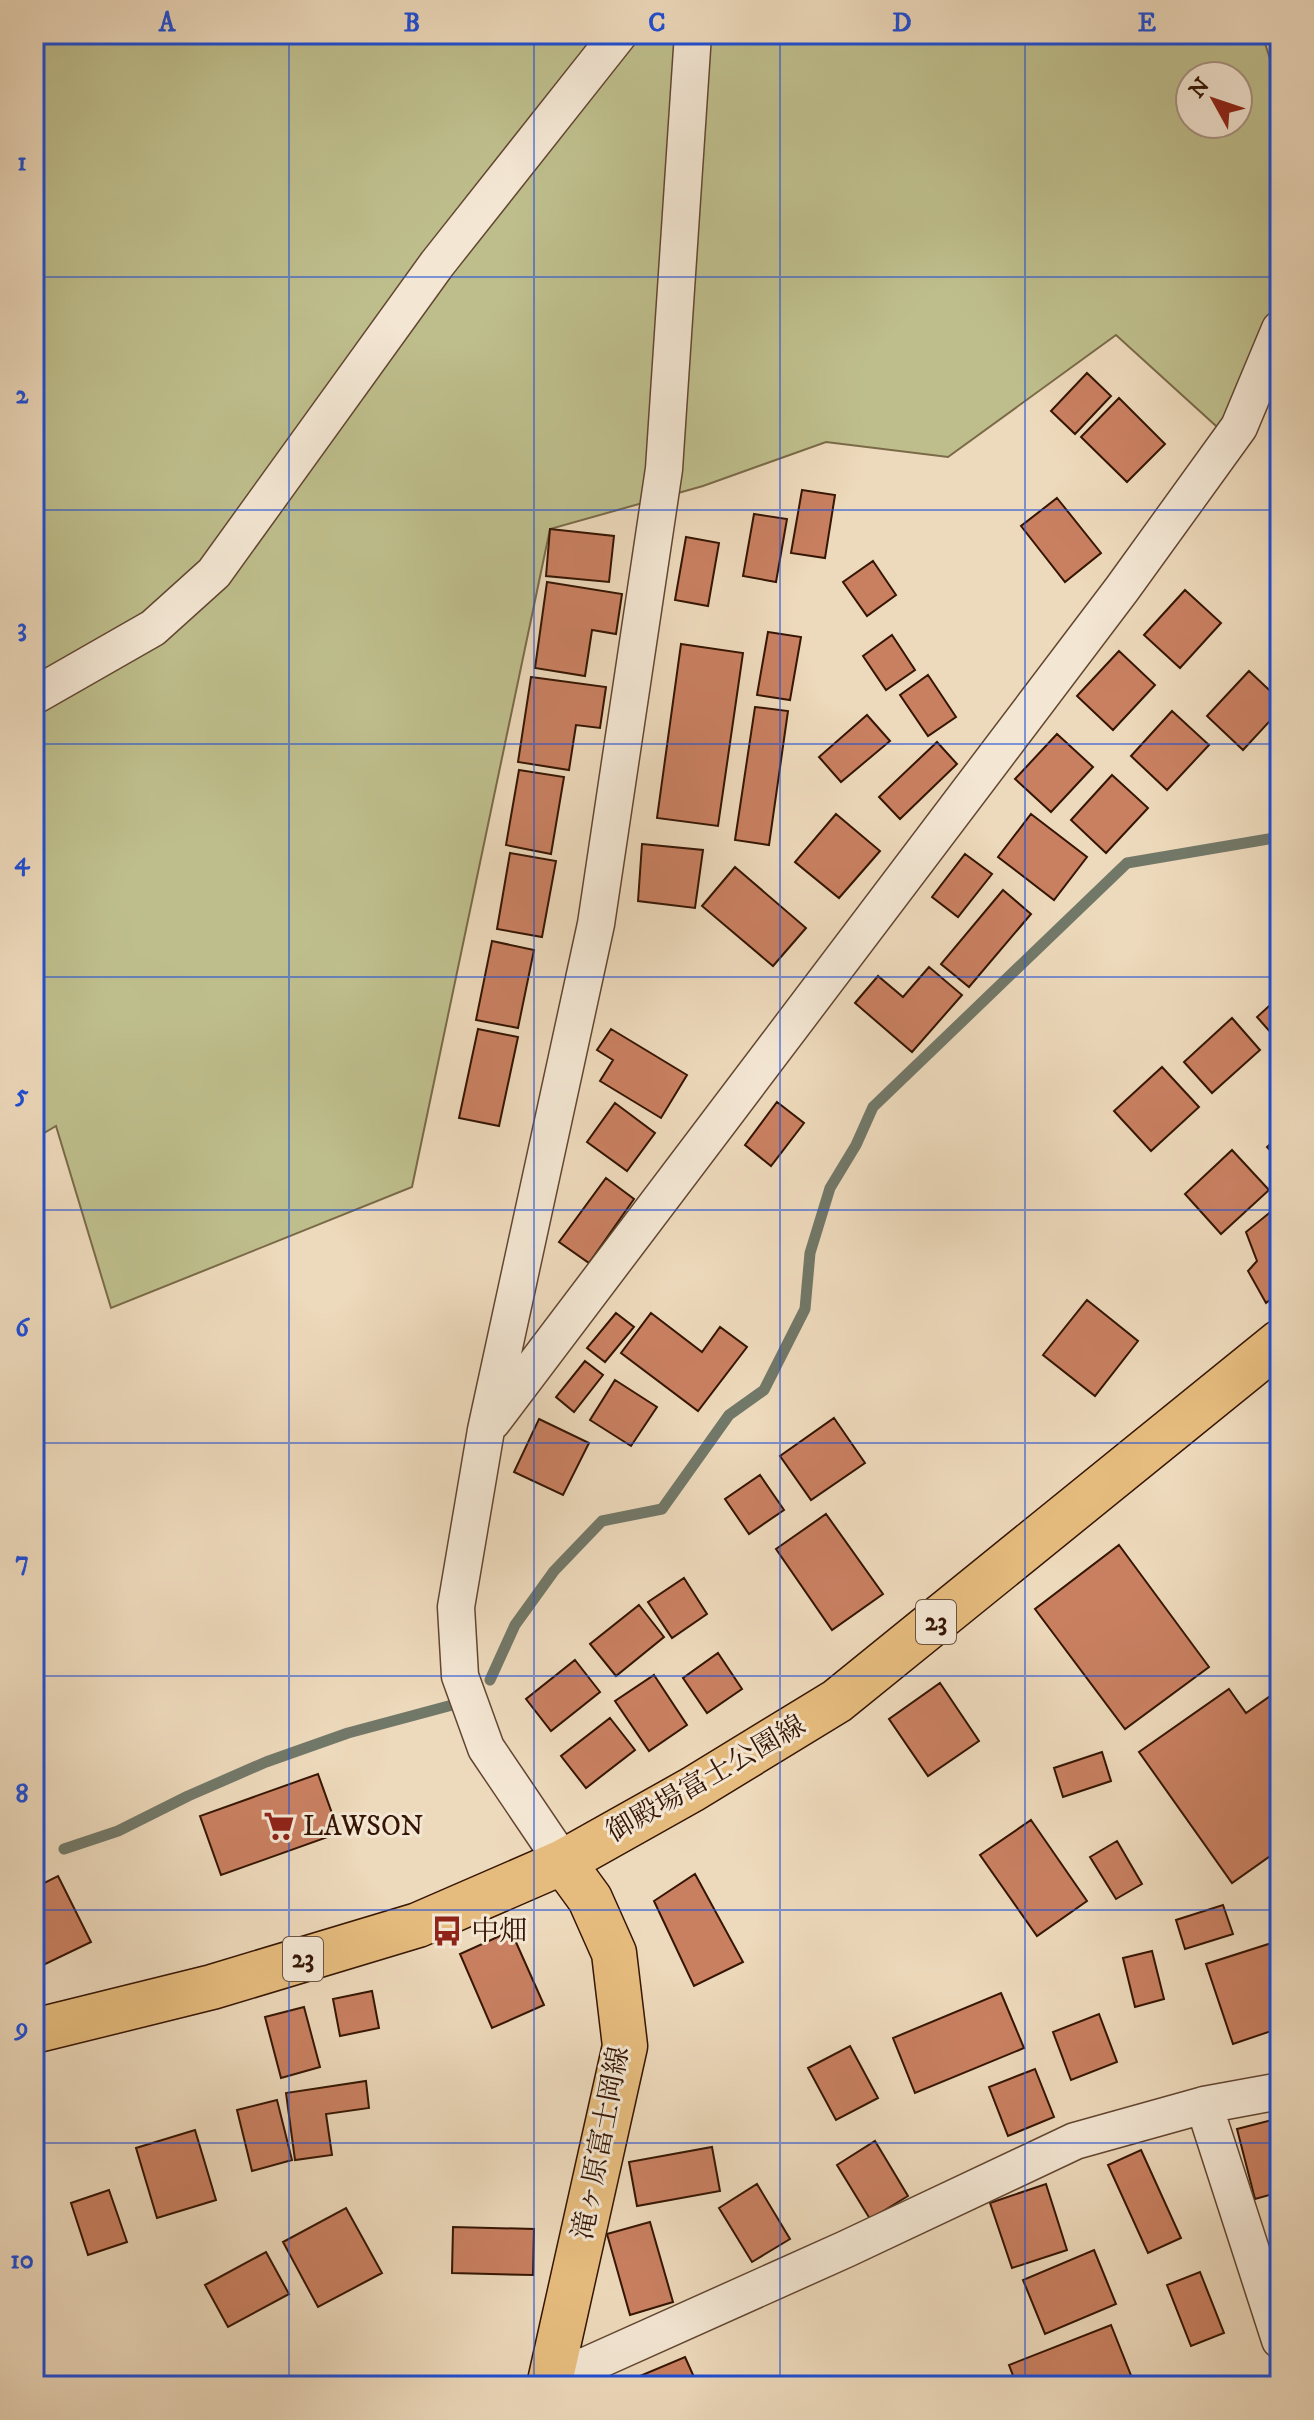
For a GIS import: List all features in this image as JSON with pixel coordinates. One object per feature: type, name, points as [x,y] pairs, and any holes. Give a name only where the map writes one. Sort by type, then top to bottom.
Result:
[{"type":"main road","name":"御殿場富士公園線","points":[[34,2031],[212,1987],[418,1925],[563,1862],[693,1789],[837,1701],[1280,1342]]},
{"type":"main road","name":"滝ヶ原富士岡線","points":[[563,1862],[590,1899],[614,1953],[625,2046],[569,2376]]},
{"type":"street","points":[[34,696],[153,628],[214,573],[437,264],[619,34]]},
{"type":"street","points":[[563,1862],[486,1748],[460,1676],[456,1607],[486,1430],[596,924],[664,469],[693,34]]},
{"type":"street","points":[[486,1430],[1122,589],[1239,427],[1280,329]]},
{"type":"street","points":[[569,2376],[1075,2141],[1204,2105],[1280,2091]]},
{"type":"street","points":[[1204,2105],[1280,2340]]},
{"type":"green space","points":[[34,34],[1262,34],[1280,90],[1280,315],[1226,435],[1116,335],[948,457],[826,442],[703,486],[550,529],[412,1187],[111,1308],[56,1126],[34,1139]]},
{"type":"building","points":[[1087,373],[1111,396],[1075,434],[1051,411]]},
{"type":"building","points":[[1119,398],[1165,444],[1127,482],[1081,437]]},
{"type":"building","points":[[802,490],[835,495],[825,558],[791,553]]},
{"type":"building","points":[[1057,498],[1101,553],[1065,582],[1021,526]]},
{"type":"building","points":[[754,514],[787,519],[776,582],[743,576]]},
{"type":"building","points":[[550,529],[614,536],[609,582],[546,576]]},
{"type":"building","points":[[686,537],[719,543],[708,606],[675,600]]},
{"type":"building","points":[[873,561],[896,595],[867,616],[843,582]]},
{"type":"building","points":[[547,582],[622,594],[616,634],[592,630],[585,676],[535,668]]},
{"type":"building","points":[[1185,590],[1221,623],[1180,668],[1144,635]]},
{"type":"building","points":[[768,632],[801,637],[790,700],[757,695]]},
{"type":"building","points":[[892,635],[915,670],[886,690],[863,656]]},
{"type":"building","points":[[681,644],[743,653],[718,826],[657,818]]},
{"type":"building","points":[[1119,651],[1155,685],[1113,730],[1077,696]]},
{"type":"building","points":[[1249,671],[1280,700],[1280,710],[1243,750],[1207,716]]},
{"type":"building","points":[[928,675],[956,717],[928,736],[900,695]]},
{"type":"building","points":[[531,677],[606,687],[600,728],[576,725],[569,770],[518,762]]},
{"type":"building","points":[[755,707],[788,711],[769,845],[735,840]]},
{"type":"building","points":[[1172,711],[1209,745],[1167,790],[1131,756]]},
{"type":"building","points":[[867,715],[890,741],[841,782],[819,757]]},
{"type":"building","points":[[1057,734],[1093,767],[1051,812],[1015,779]]},
{"type":"building","points":[[937,742],[957,764],[900,819],[879,797]]},
{"type":"building","points":[[519,770],[564,777],[551,854],[506,845]]},
{"type":"building","points":[[1112,775],[1148,808],[1106,853],[1071,820]]},
{"type":"building","points":[[836,814],[880,851],[839,898],[795,862]]},
{"type":"building","points":[[1031,814],[1087,857],[1054,900],[998,857]]},
{"type":"building","points":[[642,844],[703,850],[695,908],[638,901]]},
{"type":"building","points":[[510,853],[556,861],[542,937],[497,929]]},
{"type":"building","points":[[965,854],[992,874],[958,917],[932,897]]},
{"type":"building","points":[[735,867],[806,928],[773,966],[702,906]]},
{"type":"building","points":[[1003,890],[1031,914],[969,987],[941,964]]},
{"type":"building","points":[[492,941],[534,950],[518,1028],[476,1020]]},
{"type":"building","points":[[929,967],[962,995],[912,1052],[855,1003],[878,976],[903,997]]},
{"type":"building","points":[[1280,996],[1280,1043],[1257,1017]]},
{"type":"building","points":[[1232,1018],[1260,1050],[1212,1093],[1184,1062]]},
{"type":"building","points":[[478,1029],[518,1037],[499,1126],[459,1118]]},
{"type":"building","points":[[611,1029],[687,1075],[661,1118],[600,1081],[613,1060],[597,1050]]},
{"type":"building","points":[[1162,1067],[1199,1107],[1151,1151],[1114,1111]]},
{"type":"building","points":[[777,1102],[804,1123],[771,1166],[745,1145]]},
{"type":"building","points":[[615,1103],[655,1133],[627,1171],[587,1142]]},
{"type":"building","points":[[1280,1135],[1280,1161],[1267,1147]]},
{"type":"building","points":[[1232,1150],[1269,1190],[1221,1234],[1185,1194]]},
{"type":"building","points":[[606,1178],[634,1199],[589,1263],[559,1242]]},
{"type":"building","points":[[1273,1210],[1280,1215],[1280,1292],[1266,1303],[1248,1271],[1257,1261],[1246,1232]]},
{"type":"building","points":[[1087,1300],[1138,1341],[1095,1396],[1043,1355]]},
{"type":"building","points":[[616,1313],[634,1327],[605,1362],[587,1348]]},
{"type":"building","points":[[651,1313],[702,1352],[720,1327],[747,1347],[698,1411],[621,1353]]},
{"type":"building","points":[[585,1361],[603,1375],[574,1412],[556,1397]]},
{"type":"building","points":[[615,1380],[657,1407],[631,1446],[590,1420]]},
{"type":"building","points":[[834,1418],[865,1463],[811,1500],[780,1456]]},
{"type":"building","points":[[539,1419],[589,1443],[563,1495],[514,1472]]},
{"type":"building","points":[[760,1475],[784,1510],[749,1534],[725,1499]]},
{"type":"building","points":[[826,1514],[883,1594],[832,1630],[776,1549]]},
{"type":"building","points":[[1119,1545],[1209,1667],[1125,1729],[1035,1609]]},
{"type":"building","points":[[684,1578],[707,1614],[672,1638],[648,1602]]},
{"type":"building","points":[[639,1605],[664,1637],[616,1676],[590,1644]]},
{"type":"building","points":[[718,1653],[742,1689],[707,1713],[683,1678]]},
{"type":"building","points":[[575,1660],[600,1692],[551,1731],[526,1699]]},
{"type":"building","points":[[654,1675],[687,1725],[649,1751],[615,1701]]},
{"type":"building","points":[[940,1683],[979,1741],[928,1776],[889,1719]]},
{"type":"building","points":[[1229,1689],[1246,1713],[1276,1692],[1280,1698],[1280,1849],[1232,1883],[1139,1752]]},
{"type":"building","points":[[610,1718],[635,1750],[586,1788],[561,1756]]},
{"type":"building","points":[[1102,1752],[1111,1781],[1063,1797],[1054,1768]]},
{"type":"building","points":[[318,1774],[339,1833],[221,1875],[200,1816]]},
{"type":"building","points":[[1031,1820],[1087,1901],[1037,1936],[980,1855]]},
{"type":"building","points":[[1117,1841],[1142,1884],[1116,1899],[1090,1857]]},
{"type":"building","points":[[695,1874],[743,1962],[694,1986],[654,1901]]},
{"type":"building","points":[[58,1876],[91,1942],[35,1969],[34,1888]]},
{"type":"building","points":[[1223,1905],[1233,1934],[1185,1949],[1176,1920]]},
{"type":"building","points":[[511,1931],[544,2005],[492,2028],[460,1954]]},
{"type":"building","points":[[1278,1941],[1280,2028],[1233,2044],[1206,1964]]},
{"type":"building","points":[[1152,1951],[1164,1999],[1135,2007],[1123,1958]]},
{"type":"building","points":[[372,1991],[379,2028],[340,2036],[333,1999]]},
{"type":"building","points":[[1001,1993],[1024,2048],[915,2093],[893,2038]]},
{"type":"building","points":[[304,2007],[320,2067],[281,2078],[265,2017]]},
{"type":"building","points":[[1099,2014],[1117,2062],[1071,2080],[1053,2032]]},
{"type":"building","points":[[850,2046],[878,2098],[836,2120],[808,2068]]},
{"type":"building","points":[[1035,2069],[1054,2117],[1008,2136],[989,2087]]},
{"type":"building","points":[[366,2081],[369,2108],[326,2114],[332,2155],[295,2160],[286,2093]]},
{"type":"building","points":[[277,2100],[292,2160],[252,2171],[237,2110]]},
{"type":"building","points":[[1280,2118],[1280,2192],[1255,2199],[1237,2129]]},
{"type":"building","points":[[195,2130],[216,2200],[157,2218],[136,2148]]},
{"type":"building","points":[[875,2141],[908,2196],[870,2219],[837,2165]]},
{"type":"building","points":[[712,2147],[720,2191],[637,2206],[629,2162]]},
{"type":"building","points":[[1141,2150],[1181,2238],[1148,2253],[1108,2165]]},
{"type":"building","points":[[757,2184],[790,2239],[752,2262],[719,2208]]},
{"type":"building","points":[[1046,2184],[1067,2250],[1012,2268],[990,2203]]},
{"type":"building","points":[[109,2190],[127,2242],[88,2255],[71,2203]]},
{"type":"building","points":[[346,2208],[382,2273],[318,2307],[283,2242]]},
{"type":"building","points":[[650,2222],[673,2302],[630,2315],[607,2234]]},
{"type":"building","points":[[453,2227],[534,2229],[533,2275],[452,2273]]},
{"type":"building","points":[[1094,2250],[1116,2304],[1045,2334],[1023,2280]]},
{"type":"building","points":[[266,2252],[289,2294],[228,2327],[205,2285]]},
{"type":"building","points":[[1200,2272],[1224,2333],[1191,2346],[1167,2285]]},
{"type":"building","points":[[1111,2325],[1134,2383],[1126,2386],[1017,2386],[1009,2365]]},
{"type":"building","points":[[685,2357],[698,2386],[630,2386],[628,2381]]},
{"type":"waterway","points":[[490,1680],[515,1625],[554,1571],[602,1521],[662,1509],[729,1415],[764,1390],[805,1309],[810,1253],[830,1188],[856,1145],[873,1107],[1127,863],[1280,837]]},
{"type":"waterway","points":[[64,1849],[118,1831],[266,1762],[348,1733],[456,1704]]},
{"type":"place","name":"LAWSON","points":[[279,1826]]},
{"type":"place","name":"中畑","points":[[447,1931]]}]
